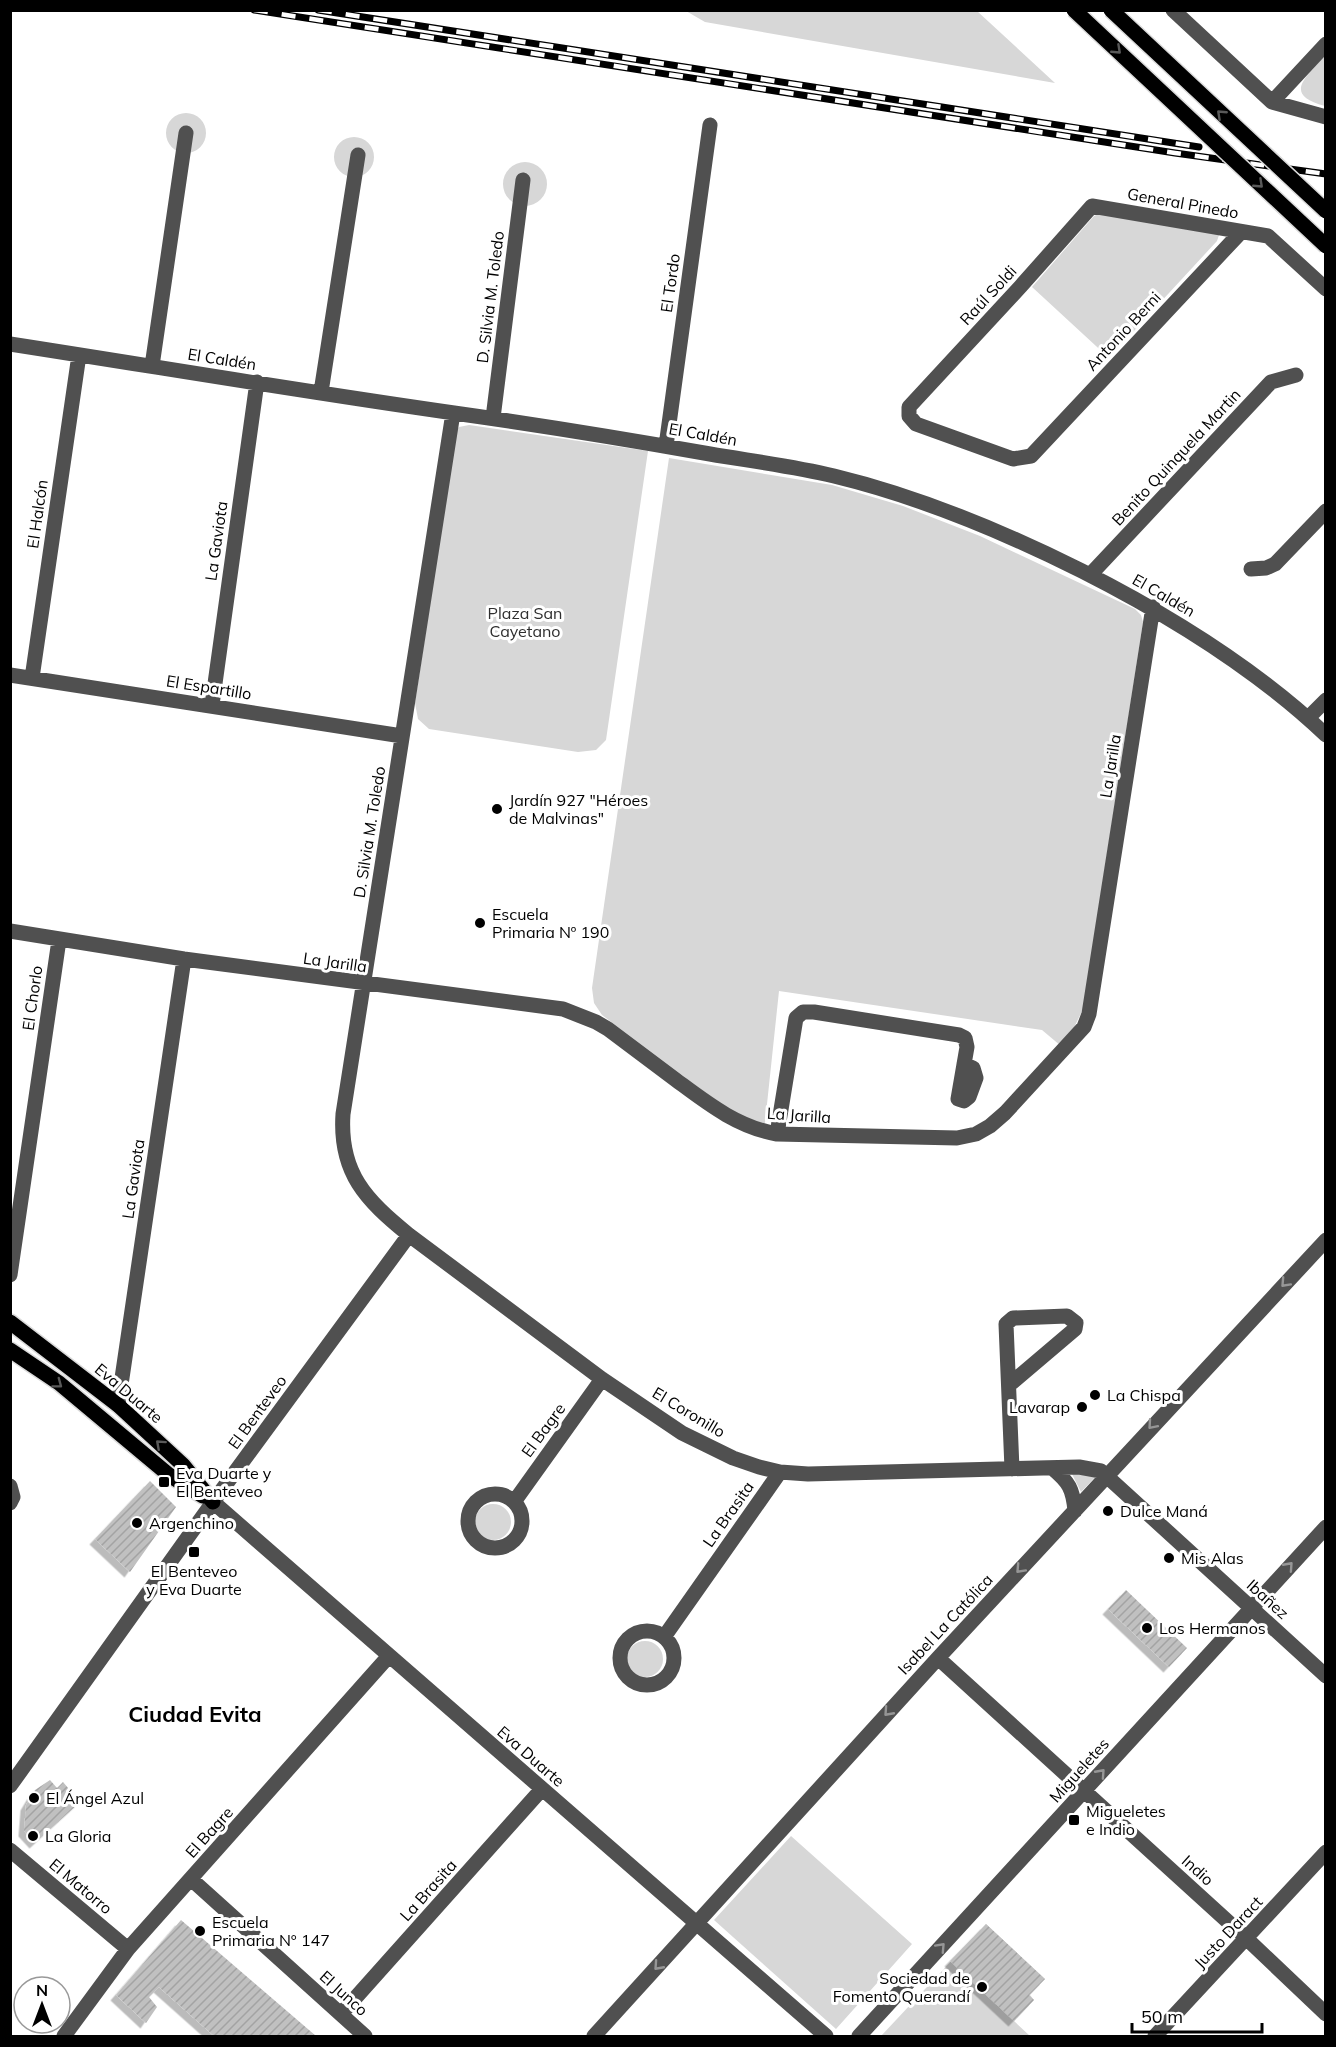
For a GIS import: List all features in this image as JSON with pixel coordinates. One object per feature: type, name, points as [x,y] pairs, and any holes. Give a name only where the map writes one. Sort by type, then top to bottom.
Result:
[{"type":"main road","points":[[1074,10],[1326,246]]},
{"type":"main road","points":[[1111,10],[1326,211]]},
{"type":"main road","name":"Eva Duarte","points":[[10,1322],[118,1405],[183,1465],[213,1503]]},
{"type":"main road","name":"Eva Duarte","points":[[10,1350],[68,1391],[169,1475],[213,1503]]},
{"type":"street","points":[[1173,10],[1272,102],[1326,117]]},
{"type":"street","points":[[1272,102],[1326,44]]},
{"type":"street","name":"El Tordo","points":[[666,446],[710,125]]},
{"type":"street","points":[[152,366],[186,133]]},
{"type":"street","points":[[321,392],[358,155]]},
{"type":"street","name":"D. Silvia M. Toledo","points":[[493,418],[523,180]]},
{"type":"street","name":"General Pinedo","points":[[1092,206],[1268,236],[1326,289]]},
{"type":"street","name":"Raúl Soldi","points":[[1031,456],[1013,459],[916,424],[909,416],[909,407],[1022,286],[1092,206]]},
{"type":"street","name":"Antonio Berni","points":[[1031,456],[1241,232]]},
{"type":"street","name":"El Caldén","points":[[10,344],[666,446],[832,475],[896,493],[975,521],[1025,543],[1153,608],[1211,645],[1278,693],[1326,735]]},
{"type":"street","name":"El Halcón","points":[[32,678],[79,355]]},
{"type":"street","name":"Benito Quinquela Martin","points":[[1090,575],[1271,382],[1296,375]]},
{"type":"street","name":"La Gaviota","points":[[212,705],[257,382]]},
{"type":"street","name":"D. Silvia M. Toledo","points":[[409,1235],[366,1196],[351,1172],[344,1152],[343,1114],[453,413]]},
{"type":"street","points":[[1251,569],[1266,568],[1275,564],[1326,511]]},
{"type":"street","name":"La Jarilla","points":[[10,931],[184,959],[364,984],[543,1005],[578,1014],[608,1029],[710,1106],[738,1123],[763,1132],[957,1138],[976,1134],[1005,1113],[1084,1027],[1092,1002],[1153,608]]},
{"type":"street","name":"El Espartillo","points":[[10,675],[402,736]]},
{"type":"street","points":[[1308,718],[1326,700]]},
{"type":"street","name":"El Chorlo","points":[[10,1275],[59,940]]},
{"type":"street","name":"La Gaviota","points":[[118,1405],[184,959]]},
{"type":"street","points":[[777,1134],[796,1018],[803,1012],[959,1035],[965,1038],[967,1047],[964,1064]]},
{"type":"street","name":"El Coronillo","points":[[409,1235],[602,1379],[682,1433],[733,1458],[780,1472],[808,1474],[1091,1468],[1108,1476]]},
{"type":"street","name":"El Benteveo","points":[[10,1786],[409,1235]]},
{"type":"street","name":"Isabel La Católica","points":[[594,2037],[938,1658],[1326,1240]]},
{"type":"street","points":[[1009,1384],[1075,1329],[1077,1323],[1067,1316],[1013,1318],[1006,1324],[1012,1469]]},
{"type":"street","name":"El Bagre","points":[[514,1502],[602,1379]]},
{"type":"street","points":[[1052,1468],[1065,1479],[1073,1494],[1075,1511]]},
{"type":"street","name":"La Brasita","points":[[664,1637],[780,1472]]},
{"type":"street","name":"Ibañez","points":[[1108,1476],[1326,1676]]},
{"type":"street","points":[[10,1486],[13,1497],[10,1503]]},
{"type":"street","name":"Eva Duarte","points":[[213,1503],[826,2037]]},
{"type":"street","name":"Migueletes","points":[[859,2037],[1326,1527]]},
{"type":"street","name":"El Bagre","points":[[64,2037],[128,1949],[388,1657]]},
{"type":"street","name":"Indio","points":[[938,1658],[1247,1939],[1326,2014]]},
{"type":"street","name":"La Brasita","points":[[341,2014],[542,1789]]},
{"type":"street","name":"El Matorro","points":[[10,1850],[128,1949]]},
{"type":"street","name":"Justo Daract","points":[[1155,2037],[1326,1852]]},
{"type":"street","name":"El Junco","points":[[191,1879],[365,2037]]},
{"type":"green space","points":[[686,11],[977,11],[1055,83],[705,22]]},
{"type":"green space","points":[[1325,56],[1325,106],[1312,102],[1301,91],[1305,78]]},
{"type":"green space","points":[[186,113],[194,114],[200,119],[205,125],[205,141],[200,147],[194,152],[186,153],[178,152],[172,147],[167,141],[166,133],[167,125],[172,119],[178,114]]},
{"type":"green space","points":[[354,137],[362,138],[368,143],[373,149],[373,165],[368,171],[362,176],[354,177],[346,176],[340,171],[335,165],[334,157],[335,149],[340,143],[346,138]]},
{"type":"green space","points":[[525,162],[534,163],[541,168],[546,175],[546,193],[541,200],[534,205],[525,206],[516,205],[509,200],[504,193],[503,184],[504,175],[509,168],[516,163]]},
{"type":"green space","points":[[1099,214],[1220,232],[1217,241],[1109,358],[1032,287],[1094,216]]},
{"type":"green space","name":"Plaza San Cayetano","points":[[469,425],[648,451],[606,740],[596,750],[578,752],[429,729],[418,719],[415,703],[456,431],[459,427]]},
{"type":"green space","points":[[669,458],[832,485],[903,506],[980,536],[1135,609],[1141,615],[1143,622],[1083,1009],[1069,1038],[1061,1046],[1042,1030],[779,991],[765,1123],[753,1123],[726,1108],[602,1015],[594,1003],[592,988]]},
{"type":"green space","points":[[1099,1473],[1081,1492],[1072,1474]]},
{"type":"green space","points":[[493,1504],[505,1510],[511,1522],[505,1534],[493,1540],[481,1534],[475,1522],[481,1510]]},
{"type":"green space","points":[[645,1641],[657,1647],[663,1659],[657,1671],[645,1677],[633,1671],[627,1659],[633,1647]]},
{"type":"green space","points":[[791,1836],[912,1944],[836,2029],[714,1920]]},
{"type":"green space","name":"Sociedad de Fomento Querandí","points":[[986,1924],[1045,1979],[1030,1995],[1034,2000],[1014,2021],[1030,2036],[881,2036]]},
{"type":"building","name":"Argenchino","points":[[150,1481],[176,1507],[130,1572],[95,1539]]},
{"type":"building","name":"Los Hermanos","points":[[1126,1590],[1187,1648],[1169,1667],[1108,1609]]},
{"type":"building","points":[[50,1780],[57,1788],[63,1782],[80,1802],[35,1843],[24,1831],[26,1805],[35,1790]]},
{"type":"building","points":[[181,1920],[316,2036],[214,2036],[159,1987],[149,1997],[157,2007],[146,2023],[116,1995]]},
{"type":"building","points":[[986,1924],[1045,1979],[1029,1995],[1034,2000],[1014,2021],[950,1961]]},
{"type":"railway","points":[[254,10],[1175,153],[1326,174]]},
{"type":"railway","points":[[318,10],[1199,147]]},
{"type":"place","name":"Jardín 927 \"Héroes de Malvinas\"","points":[[497,809]]},
{"type":"place","name":"Escuela Primaria Nº 190","points":[[480,923]]},
{"type":"place","name":"La Chispa","points":[[1095,1395]]},
{"type":"place","name":"Lavarap","points":[[1082,1407]]},
{"type":"place","name":"Eva Duarte y El Benteveo","points":[[164,1482]]},
{"type":"place","name":"Dulce Maná","points":[[1108,1511]]},
{"type":"place","name":"Argenchino","points":[[137,1523]]},
{"type":"place","name":"El Benteveo y Eva Duarte","points":[[194,1552]]},
{"type":"place","name":"Mis Alas","points":[[1169,1558]]},
{"type":"place","name":"Los Hermanos","points":[[1147,1628]]},
{"type":"place","name":"El Ángel Azul","points":[[34,1798]]},
{"type":"place","name":"Migueletes e Indio","points":[[1074,1820]]},
{"type":"place","name":"La Gloria","points":[[33,1836]]},
{"type":"place","name":"Escuela Primaria N° 147","points":[[200,1931]]},
{"type":"place","name":"Sociedad de Fomento Querandí","points":[[982,1987]]},
{"type":"district","name":"Ciudad Evita","points":[[195,1714]]}]
